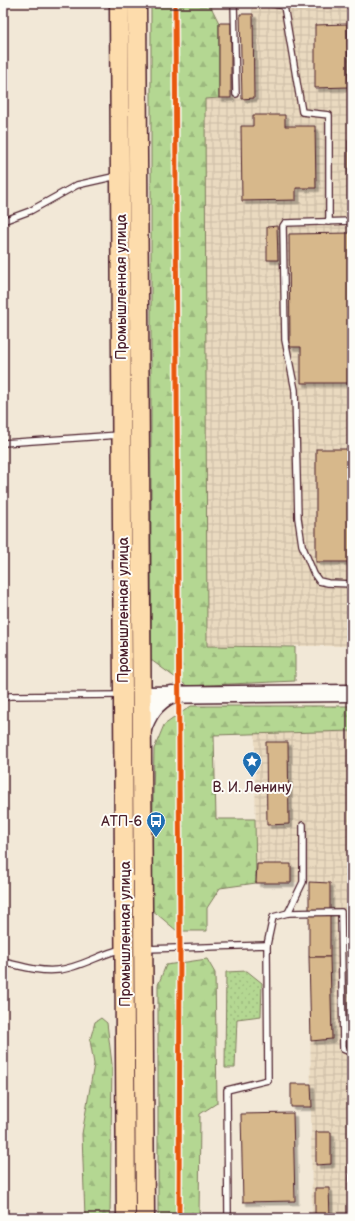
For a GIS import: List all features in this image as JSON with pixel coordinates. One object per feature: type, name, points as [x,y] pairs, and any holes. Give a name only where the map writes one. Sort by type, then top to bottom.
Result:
[{"type":"main road","name":"Промышленная улица","points":[[119,3],[126,1218]]},
{"type":"main road","name":"Промышленная улица","points":[[137,3],[145,1218]]},
{"type":"main road","points":[[122,434],[140,434]]},
{"type":"main road","points":[[123,695],[142,695]]},
{"type":"main road","points":[[125,949],[144,949]]},
{"type":"street","name":"Промышленная улица","points":[[142,695],[352,693]]},
{"type":"street","points":[[142,733],[146,718],[154,707],[172,694]]},
{"type":"lane","points":[[234,3],[236,94]]},
{"type":"lane","points":[[270,3],[284,6],[302,112],[329,115],[329,222]]},
{"type":"lane","points":[[3,221],[30,211],[77,185],[120,175]]},
{"type":"lane","points":[[352,221],[285,223],[283,226],[285,340],[295,390],[298,518],[302,545],[314,574],[319,581],[352,584]]},
{"type":"lane","points":[[3,443],[122,434]]},
{"type":"lane","points":[[3,698],[10,696],[123,695]]},
{"type":"lane","points":[[288,914],[303,882],[303,825]]},
{"type":"lane","points":[[228,1218],[227,1090],[268,1080],[267,945],[273,917],[288,914],[341,912],[342,1049],[352,1053]]},
{"type":"lane","points":[[144,949],[267,945]]},
{"type":"lane","points":[[3,962],[42,970],[58,970],[74,966],[109,952],[125,949]]},
{"type":"lane","points":[[352,1146],[352,1218]]},
{"type":"shaded area","points":[[252,3],[352,3],[352,646],[207,646],[205,98],[254,98]]},
{"type":"shaded area","points":[[352,731],[352,1218],[312,1218],[309,882],[256,883],[255,734]]},
{"type":"green space","points":[[151,3],[209,3],[219,23],[219,98],[205,99],[207,646],[295,647],[295,681],[187,686],[151,660]]},
{"type":"green space","points":[[191,706],[352,706],[352,731],[214,735],[216,819],[255,819],[256,883],[220,888],[207,908],[207,931],[177,931],[151,909],[154,749],[164,725]]},
{"type":"green space","points":[[207,959],[215,973],[217,1103],[200,1114],[199,1218],[158,1218],[158,985],[166,965]]},
{"type":"green space","points":[[247,971],[262,983],[261,1016],[237,1019],[235,1068],[225,1068],[226,972]]},
{"type":"green space","points":[[101,1018],[107,1023],[112,1064],[110,1218],[85,1218],[82,1134],[94,1064],[90,1040],[95,1022]]},
{"type":"building","points":[[240,14],[253,14],[254,98],[242,99]]},
{"type":"building","points":[[219,23],[231,23],[231,98],[219,98]]},
{"type":"building","points":[[347,24],[348,87],[315,88],[315,25]]},
{"type":"building","points":[[253,115],[285,115],[285,126],[315,126],[316,188],[296,188],[296,200],[242,201],[241,126],[253,126]]},
{"type":"building","points":[[348,141],[352,141],[352,198],[348,198]]},
{"type":"building","points":[[277,226],[278,260],[267,260],[267,227]]},
{"type":"building","points":[[352,233],[352,383],[301,383],[301,347],[290,347],[289,234]]},
{"type":"building","points":[[316,449],[352,449],[352,562],[316,562]]},
{"type":"building","points":[[266,742],[288,742],[289,824],[267,825]]},
{"type":"building","points":[[257,864],[291,864],[291,883],[256,883]]},
{"type":"building","points":[[309,882],[330,883],[330,957],[309,957]]},
{"type":"building","points":[[309,957],[330,957],[332,1039],[311,1041]]},
{"type":"building","points":[[291,1084],[311,1084],[312,1107],[291,1107]]},
{"type":"building","points":[[293,1113],[295,1201],[243,1202],[241,1114]]},
{"type":"building","points":[[316,1132],[331,1132],[331,1164],[316,1165]]},
{"type":"building","points":[[315,1188],[329,1188],[330,1218],[315,1218]]},
{"type":"cycle path","points":[[175,3],[180,949],[179,1218]]},
{"type":"place","name":"В. И. Ленину","points":[[252,778]]},
{"type":"place","name":"АТП-6","points":[[156,838]]}]
